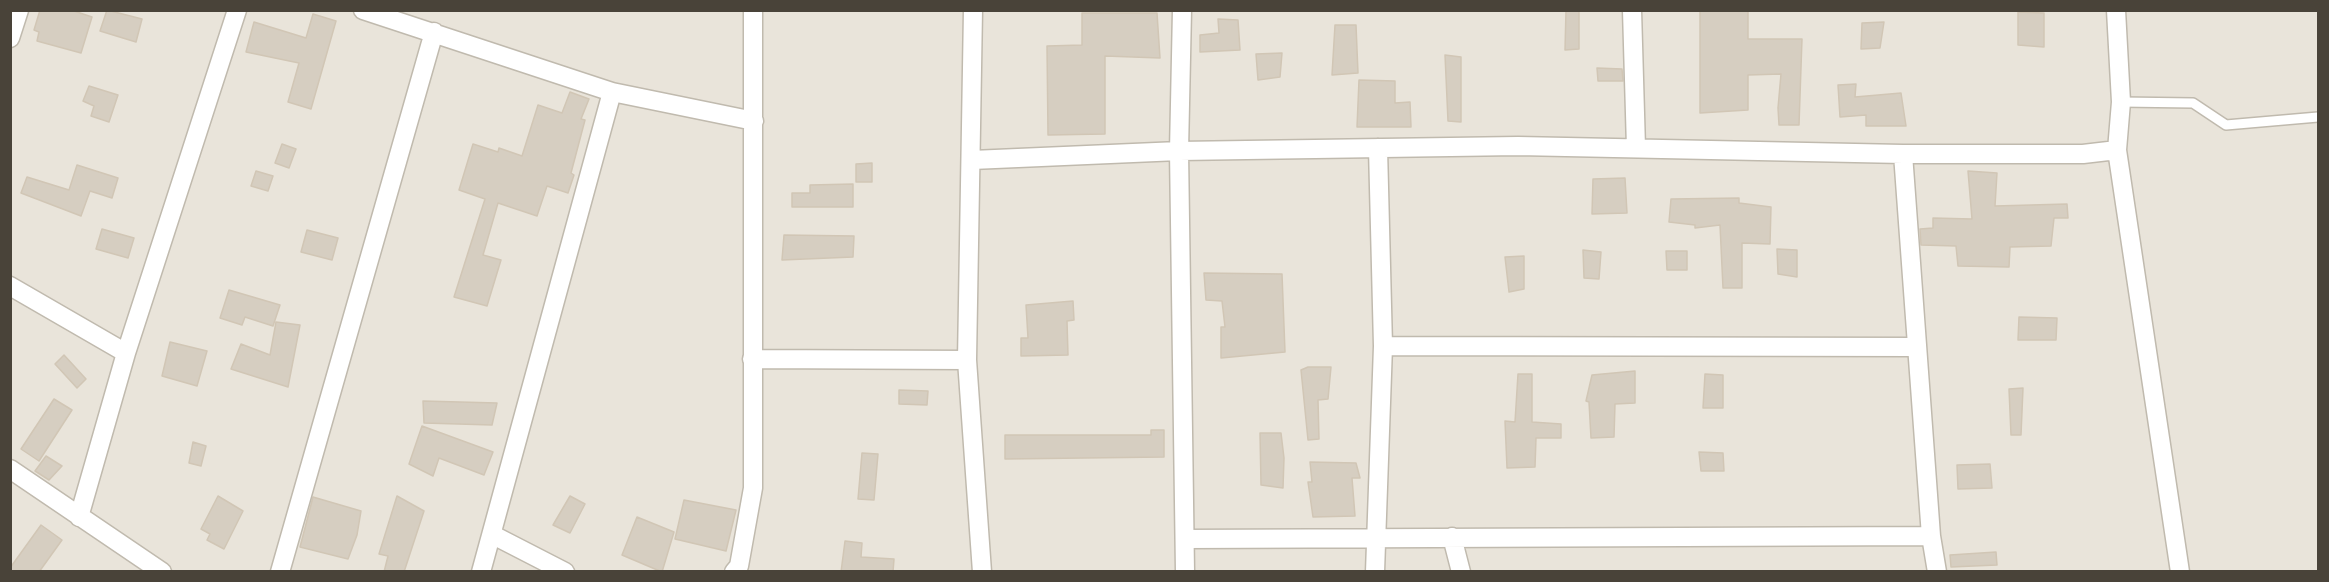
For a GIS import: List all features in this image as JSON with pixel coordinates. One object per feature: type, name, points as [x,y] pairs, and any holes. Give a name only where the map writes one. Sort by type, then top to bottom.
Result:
[{"type":"street","points":[[10,38],[19,10]]},
{"type":"street","points":[[79,517],[126,353],[237,10]]},
{"type":"street","points":[[363,10],[612,92],[754,121]]},
{"type":"street","points":[[734,572],[739,566],[753,488],[753,10]]},
{"type":"street","points":[[973,10],[972,160],[966,360],[982,572]]},
{"type":"street","points":[[1182,10],[1179,151],[1185,572]]},
{"type":"street","points":[[1632,10],[1636,148]]},
{"type":"street","points":[[2116,10],[2121,102],[2117,150],[2180,572]]},
{"type":"street","points":[[280,572],[434,32]]},
{"type":"street","points":[[482,572],[612,92]]},
{"type":"street","points":[[972,160],[1179,151],[1378,148],[1636,148],[1904,154],[2083,154],[2117,150]]},
{"type":"street","points":[[1376,572],[1383,346],[1378,148]]},
{"type":"street","points":[[1904,154],[1931,536],[1936,572]]},
{"type":"street","points":[[10,286],[126,353]]},
{"type":"street","points":[[1383,346],[1917,347]]},
{"type":"street","points":[[752,360],[966,360]]},
{"type":"street","points":[[10,469],[162,572]]},
{"type":"street","points":[[492,535],[566,572]]},
{"type":"street","points":[[1185,539],[1931,536]]},
{"type":"street","points":[[1452,537],[1461,572]]},
{"type":"lane","points":[[2121,102],[2193,103],[2226,125],[2319,117]]},
{"type":"shaded area","points":[[11,11],[2318,11],[2318,571],[11,571]]},
{"type":"building","points":[[40,10],[71,10],[92,17],[81,53],[37,41],[39,32],[34,30]]},
{"type":"building","points":[[107,10],[142,19],[136,42],[100,31]]},
{"type":"building","points":[[1566,10],[1579,10],[1579,49],[1565,50]]},
{"type":"building","points":[[1700,10],[1748,10],[1748,39],[1802,39],[1799,125],[1779,125],[1781,74],[1748,75],[1748,110],[1700,113]]},
{"type":"building","points":[[2018,12],[2044,13],[2044,47],[2018,45]]},
{"type":"building","points":[[1082,13],[1157,13],[1160,58],[1105,56],[1105,134],[1048,135],[1047,46],[1082,45]]},
{"type":"building","points":[[313,14],[336,21],[311,109],[288,102],[299,63],[246,52],[254,22],[306,38]]},
{"type":"building","points":[[1218,19],[1238,20],[1240,50],[1200,52],[1200,35],[1219,33]]},
{"type":"building","points":[[1884,22],[1880,48],[1861,49],[1862,23]]},
{"type":"building","points":[[1335,25],[1356,25],[1358,73],[1332,75]]},
{"type":"building","points":[[1282,53],[1280,77],[1258,80],[1256,54]]},
{"type":"building","points":[[1445,55],[1461,57],[1461,122],[1448,121]]},
{"type":"building","points":[[1597,68],[1622,69],[1623,81],[1598,81]]},
{"type":"building","points":[[1359,80],[1395,81],[1395,103],[1410,102],[1411,127],[1357,127]]},
{"type":"building","points":[[1856,84],[1855,97],[1901,93],[1906,126],[1866,126],[1866,115],[1840,117],[1838,85]]},
{"type":"building","points":[[89,86],[118,95],[109,122],[91,116],[94,106],[83,101]]},
{"type":"building","points":[[570,92],[589,99],[581,119],[585,120],[568,193],[547,186],[537,216],[498,203],[483,255],[501,260],[487,306],[454,297],[485,199],[459,190],[473,144],[498,152],[499,148],[522,156],[538,105],[562,113]]},
{"type":"building","points":[[282,144],[296,149],[289,168],[275,163]]},
{"type":"building","points":[[872,163],[872,182],[856,182],[856,164]]},
{"type":"building","points":[[77,165],[118,178],[112,198],[90,191],[81,216],[21,193],[27,177],[69,190]]},
{"type":"building","points":[[256,171],[273,176],[268,191],[251,186]]},
{"type":"building","points":[[1968,171],[1997,173],[1995,206],[2067,204],[2068,218],[2054,218],[2051,246],[2010,247],[2009,267],[1958,266],[1956,246],[1921,245],[1920,229],[1933,228],[1933,218],[1972,219]]},
{"type":"building","points":[[1625,178],[1627,213],[1592,214],[1593,179]]},
{"type":"building","points":[[853,184],[853,207],[792,207],[792,193],[810,193],[810,185]]},
{"type":"building","points":[[1739,198],[1739,203],[1771,207],[1770,244],[1742,243],[1742,288],[1723,288],[1720,225],[1695,228],[1695,225],[1669,222],[1671,199]]},
{"type":"building","points":[[102,229],[134,238],[128,258],[96,249]]},
{"type":"building","points":[[307,230],[338,238],[332,260],[301,252]]},
{"type":"building","points":[[784,235],[854,236],[853,257],[782,260]]},
{"type":"building","points":[[1777,249],[1797,250],[1797,277],[1778,274]]},
{"type":"building","points":[[1583,250],[1601,252],[1599,279],[1584,278]]},
{"type":"building","points":[[1666,251],[1687,251],[1687,270],[1667,270]]},
{"type":"building","points":[[1524,256],[1524,289],[1509,292],[1505,257]]},
{"type":"building","points":[[1204,273],[1282,274],[1285,352],[1221,358],[1221,327],[1225,327],[1222,301],[1206,300]]},
{"type":"building","points":[[229,290],[280,305],[273,326],[245,317],[242,325],[220,318]]},
{"type":"building","points":[[1073,301],[1074,320],[1067,321],[1068,355],[1021,356],[1021,338],[1028,338],[1026,305]]},
{"type":"building","points":[[2019,317],[2057,318],[2056,340],[2018,340]]},
{"type":"building","points":[[276,322],[300,325],[288,387],[231,369],[241,344],[270,355]]},
{"type":"building","points":[[170,342],[207,351],[197,386],[162,376]]},
{"type":"building","points":[[64,355],[86,379],[77,388],[55,364]]},
{"type":"building","points":[[1308,367],[1331,367],[1328,399],[1318,400],[1319,439],[1308,440],[1301,370]]},
{"type":"building","points":[[1635,371],[1635,403],[1615,404],[1614,437],[1591,438],[1589,402],[1586,401],[1592,375]]},
{"type":"building","points":[[1518,374],[1532,374],[1532,422],[1561,424],[1561,438],[1536,438],[1535,467],[1507,468],[1505,421],[1515,422]]},
{"type":"building","points":[[1705,374],[1723,375],[1723,408],[1703,408]]},
{"type":"building","points":[[2023,388],[2021,435],[2011,435],[2009,389]]},
{"type":"building","points":[[899,390],[928,391],[927,405],[899,404]]},
{"type":"building","points":[[54,399],[72,410],[39,461],[21,449]]},
{"type":"building","points":[[423,401],[497,403],[492,425],[424,423]]},
{"type":"building","points":[[422,426],[493,452],[484,475],[439,458],[433,476],[409,464]]},
{"type":"building","points":[[1151,430],[1164,430],[1164,457],[1005,459],[1005,435],[1151,435]]},
{"type":"building","points":[[1260,433],[1281,433],[1284,458],[1283,488],[1261,485]]},
{"type":"building","points":[[193,442],[206,446],[201,466],[189,463]]},
{"type":"building","points":[[1699,452],[1723,453],[1724,471],[1701,471]]},
{"type":"building","points":[[862,453],[878,454],[874,500],[858,499]]},
{"type":"building","points":[[46,456],[62,466],[49,480],[35,471]]},
{"type":"building","points":[[1310,462],[1356,463],[1360,478],[1352,478],[1355,516],[1313,517],[1308,482],[1312,482]]},
{"type":"building","points":[[1990,464],[1992,488],[1958,489],[1957,465]]},
{"type":"building","points":[[218,496],[243,511],[224,549],[207,540],[210,534],[201,529]]},
{"type":"building","points":[[397,496],[424,511],[404,572],[384,572],[388,556],[379,554]]},
{"type":"building","points":[[570,496],[585,504],[570,533],[553,525]]},
{"type":"building","points":[[313,497],[361,511],[357,535],[348,559],[300,547]]},
{"type":"building","points":[[684,500],[736,510],[726,551],[675,539]]},
{"type":"building","points":[[637,517],[674,532],[662,572],[622,555]]},
{"type":"building","points":[[41,525],[62,540],[39,572],[10,572],[10,568]]},
{"type":"building","points":[[845,541],[862,543],[861,557],[894,559],[893,572],[841,572]]},
{"type":"building","points":[[1996,552],[1997,565],[1951,567],[1950,555]]}]
